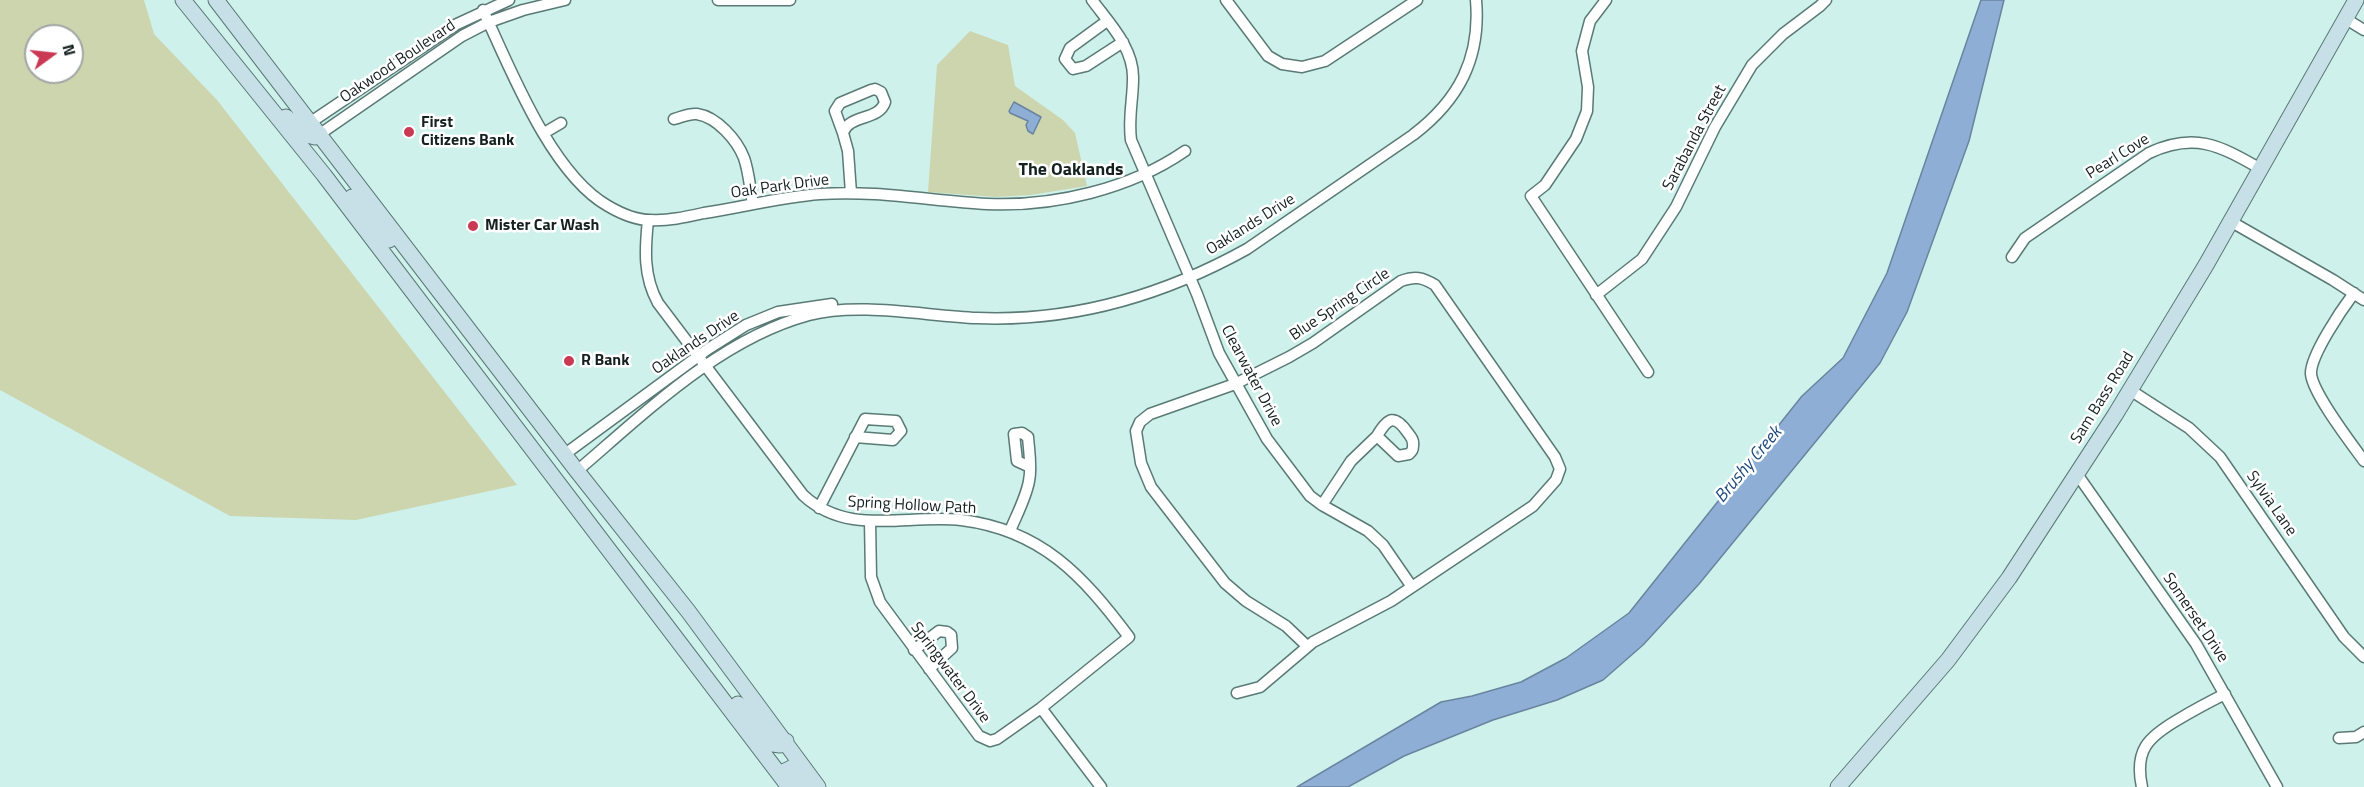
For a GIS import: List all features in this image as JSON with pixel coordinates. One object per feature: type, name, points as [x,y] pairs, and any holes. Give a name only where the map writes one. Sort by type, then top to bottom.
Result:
[{"type":"main road","points":[[216,0],[577,471],[688,611],[818,787]]},
{"type":"main road","name":"Sam Bass Road","points":[[1838,787],[1980,620],[2077,474],[2130,390],[2230,221],[2356,0]]},
{"type":"main road","points":[[186,4],[204,15],[296,126],[311,137],[315,128]]},
{"type":"main road","points":[[186,4],[337,192],[789,787]]},
{"type":"main road","points":[[337,192],[343,192],[352,198],[390,241],[431,295],[456,312]]},
{"type":"main road","points":[[548,469],[565,454]]},
{"type":"main road","points":[[560,485],[577,471]]},
{"type":"main road","points":[[679,642],[692,648],[767,738],[777,746],[786,741]]},
{"type":"main road","points":[[779,774],[791,768],[806,787]]},
{"type":"street","name":"Oakwood Boulevard","points":[[315,128],[455,25],[483,10],[509,0]]},
{"type":"street","name":"Oakwood Boulevard","points":[[315,128],[489,22],[523,10],[565,0]]},
{"type":"street","points":[[718,0],[790,0]]},
{"type":"street","name":"Clearwater Drive","points":[[1092,0],[1123,42],[1133,73],[1131,140],[1190,278],[1213,339],[1235,384],[1275,451],[1302,487],[1322,505],[1368,531],[1383,545],[1412,587]]},
{"type":"street","points":[[1226,0],[1268,56],[1282,64],[1302,67],[1325,61],[1417,0]]},
{"type":"street","name":"Oaklands Drive","points":[[577,471],[648,411],[739,344],[762,331],[810,315],[837,310],[980,318],[1059,315],[1115,304],[1190,278],[1247,249],[1413,135],[1437,114],[1458,87],[1471,59],[1478,29],[1476,0]]},
{"type":"street","points":[[1606,0],[1590,21],[1582,51],[1588,87],[1587,111],[1576,139],[1545,185],[1530,196],[1648,372]]},
{"type":"street","name":"Sarabanda Street","points":[[1596,295],[1642,259],[1676,207],[1715,127],[1752,65],[1820,2]]},
{"type":"street","name":"Oak Park Drive","points":[[483,10],[526,106],[577,180],[597,200],[621,213],[648,220],[675,219],[820,194],[851,193],[980,204],[1012,204],[1083,194],[1102,189],[1159,167],[1185,151]]},
{"type":"street","points":[[2346,19],[2364,30]]},
{"type":"street","points":[[1107,21],[1070,48],[1065,59],[1073,69],[1086,66],[1123,42]]},
{"type":"street","points":[[843,133],[849,124],[881,110],[885,102],[881,92],[871,90],[840,103],[835,111],[848,151],[851,193]]},
{"type":"street","points":[[674,119],[688,114],[701,115],[727,132],[743,155],[753,204]]},
{"type":"street","points":[[544,133],[561,123]]},
{"type":"street","name":"Pearl Cove","points":[[2012,257],[2025,237],[2149,153],[2162,147],[2182,142],[2204,143],[2223,148],[2259,168]]},
{"type":"street","name":"Spring Hollow Path","points":[[648,220],[645,261],[650,286],[657,303],[803,495],[819,508],[842,518],[870,521],[935,518],[961,520],[1010,531],[1053,555],[1075,572],[1129,637]]},
{"type":"street","points":[[2230,221],[2364,300]]},
{"type":"street","name":"Blue Spring Circle","points":[[1413,276],[1423,278],[1435,285],[1555,457],[1560,470],[1557,480],[1533,506],[1412,587],[1364,617],[1307,646],[1286,626],[1246,602],[1225,583],[1151,487],[1141,463],[1136,435],[1140,422],[1145,417],[1235,384],[1267,369],[1313,343],[1401,280],[1413,276]]},
{"type":"street","points":[[2354,293],[2338,315],[2318,351],[2313,361],[2311,374],[2315,388],[2364,461]]},
{"type":"street","name":"Oaklands Drive","points":[[565,454],[698,356],[746,325],[778,312],[837,304],[897,312]]},
{"type":"street","name":"Sylvia Lane","points":[[2130,390],[2189,428],[2220,457],[2344,637],[2364,657]]},
{"type":"street","points":[[1322,505],[1351,461],[1377,435]]},
{"type":"street","points":[[819,508],[855,436]]},
{"type":"street","points":[[1010,531],[1029,483],[1030,467]]},
{"type":"street","name":"Somerset Drive","points":[[2077,474],[2196,644],[2277,787]]},
{"type":"street","name":"Springwater Drive","points":[[870,521],[870,562],[875,590],[883,608],[984,740],[997,739],[1041,708],[1129,637]]},
{"type":"street","points":[[914,650],[939,632],[951,635],[952,648],[929,669]]},
{"type":"street","points":[[1237,693],[1260,687],[1307,646]]},
{"type":"street","points":[[2142,787],[2140,760],[2150,739],[2159,730],[2225,694]]},
{"type":"street","points":[[1041,708],[1101,787]]},
{"type":"street","points":[[2339,738],[2356,737],[2364,732]]},
{"type":"green space","points":[[0,0],[144,0],[154,34],[217,100],[517,485],[356,520],[230,516],[0,390]]},
{"type":"green space","points":[[970,31],[1008,45],[1015,86],[1063,120],[1075,133],[1087,186],[1031,195],[995,197],[928,192],[937,65]]},
{"type":"water","name":"Brushy Creek","points":[[1981,0],[2004,0],[1969,141],[1907,312],[1880,363],[1699,584],[1643,645],[1603,680],[1557,700],[1493,720],[1404,756],[1348,787],[1297,787],[1441,702],[1521,682],[1566,658],[1629,613],[1802,396],[1843,358],[1887,273]]},
{"type":"water","points":[[1014,102],[1041,117],[1033,134],[1028,131],[1026,125],[1028,121],[1010,113]]},
{"type":"place","name":"First Citizens Bank","points":[[409,132]]},
{"type":"place","name":"Mister Car Wash","points":[[473,226]]},
{"type":"place","name":"R Bank","points":[[569,361]]},
{"type":"district","name":"The Oaklands","points":[[1071,171]]}]
